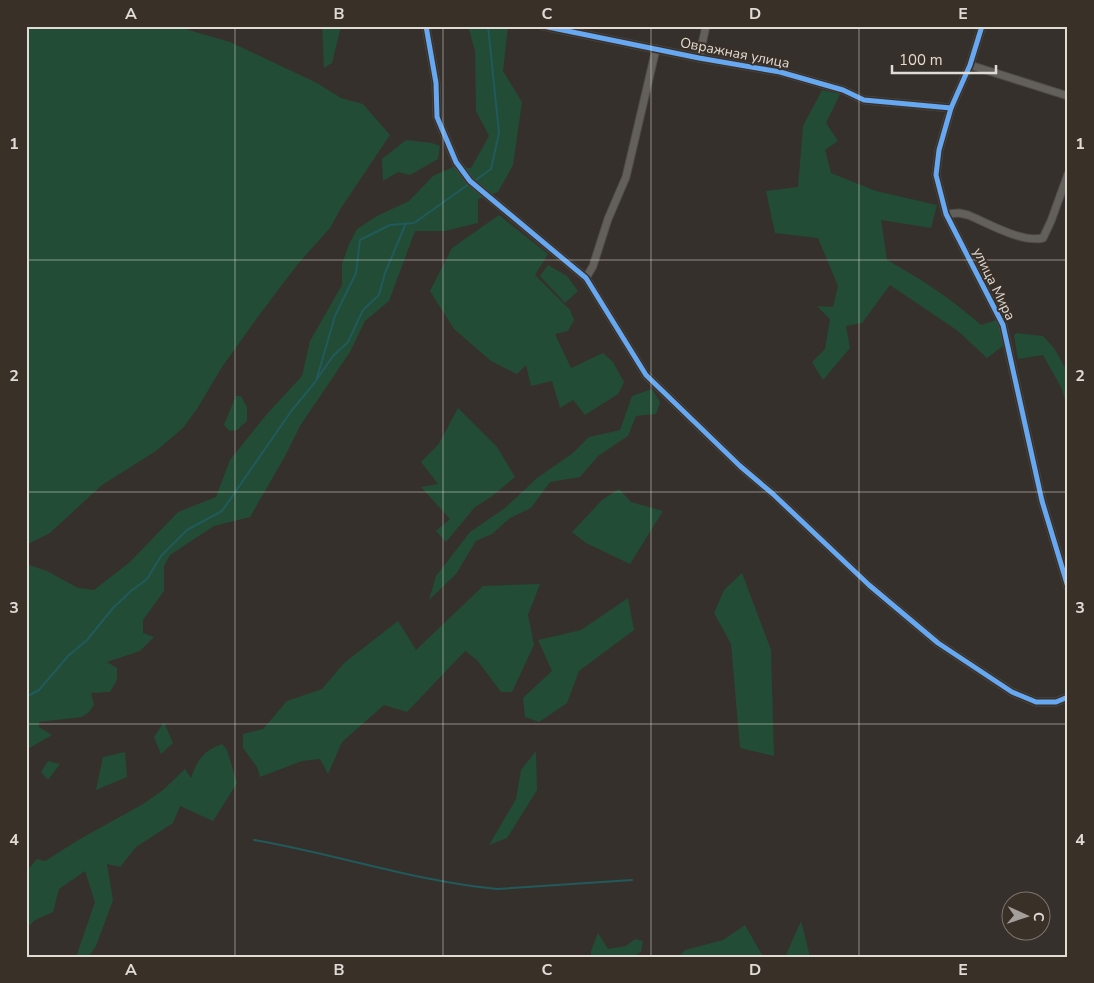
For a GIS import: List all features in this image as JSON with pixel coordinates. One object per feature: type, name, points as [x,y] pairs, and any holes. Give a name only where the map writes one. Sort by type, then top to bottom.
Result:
[{"type":"street","points":[[426,26],[436,83],[437,117],[456,162],[473,183],[586,278],[646,375],[740,466],[779,499],[869,585],[938,643],[1012,692],[1036,702],[1056,702],[1068,697]]},
{"type":"street","name":"Овражная улица","points":[[543,26],[699,58],[780,72],[843,90],[864,100],[952,108]]},
{"type":"street","points":[[699,58],[706,26]]},
{"type":"street","name":"улица Мира","points":[[982,26],[939,150],[936,175],[946,214],[1003,325],[1042,501],[1068,587]]},
{"type":"street","points":[[586,278],[593,266],[608,218],[626,176],[656,49]]},
{"type":"street","points":[[970,65],[1068,96]]},
{"type":"street","points":[[946,214],[959,213],[968,215],[1020,237],[1034,240],[1043,238],[1052,221],[1068,174]]},
{"type":"green space","points":[[26,26],[175,26],[230,42],[317,83],[341,98],[363,104],[390,135],[341,208],[330,228],[297,265],[257,318],[222,367],[197,409],[183,428],[156,451],[102,485],[50,533],[26,545]]},
{"type":"green space","points":[[322,26],[341,26],[332,63],[324,68]]},
{"type":"green space","points":[[468,26],[508,26],[503,71],[522,102],[513,165],[498,192],[478,199],[478,223],[445,231],[415,231],[389,301],[365,321],[350,352],[300,426],[250,517],[214,526],[170,555],[164,566],[164,591],[143,620],[143,633],[154,637],[140,651],[107,662],[117,668],[117,680],[110,692],[91,693],[94,705],[89,712],[82,717],[39,722],[39,727],[52,735],[26,750],[26,564],[47,571],[78,588],[94,590],[130,562],[178,512],[216,497],[230,460],[266,415],[302,376],[310,341],[342,285],[342,264],[357,229],[377,216],[409,201],[433,176],[453,167],[471,168],[489,136],[476,111],[475,51]]},
{"type":"green space","points":[[822,90],[840,94],[826,123],[838,141],[825,150],[831,173],[876,191],[937,205],[931,228],[881,220],[887,260],[936,290],[981,325],[1000,319],[1003,346],[987,358],[958,331],[890,285],[862,323],[846,326],[850,348],[823,380],[812,362],[825,349],[830,319],[817,306],[833,307],[838,286],[818,238],[775,233],[766,191],[798,187],[803,126]]},
{"type":"green space","points":[[406,140],[432,143],[440,146],[438,159],[410,175],[398,172],[383,181],[382,159]]},
{"type":"green space","points":[[499,215],[548,254],[535,275],[570,310],[574,320],[568,331],[555,334],[571,368],[603,353],[613,362],[624,382],[618,394],[585,415],[573,400],[560,408],[552,381],[531,386],[526,365],[517,374],[491,361],[454,329],[430,291],[452,248]]},
{"type":"green space","points":[[548,265],[567,276],[578,291],[565,303],[540,276]]},
{"type":"green space","points":[[1016,333],[1043,336],[1054,348],[1068,373],[1068,412],[1062,389],[1043,355],[1018,359],[1014,336]]},
{"type":"green space","points":[[652,389],[660,402],[656,414],[636,416],[628,436],[598,456],[580,477],[550,482],[531,508],[510,518],[492,534],[476,541],[456,574],[429,600],[436,576],[470,532],[505,508],[537,478],[573,453],[589,437],[620,430],[632,396]]},
{"type":"green space","points":[[236,396],[241,396],[247,407],[247,421],[237,430],[230,431],[224,425]]},
{"type":"green space","points":[[458,408],[497,447],[515,477],[491,497],[475,507],[446,542],[436,531],[450,519],[421,487],[438,484],[421,462],[438,445]]},
{"type":"green space","points":[[619,489],[631,502],[663,511],[630,564],[586,543],[572,532],[602,500]]},
{"type":"green space","points":[[742,573],[771,650],[774,756],[740,748],[731,644],[714,613],[724,590]]},
{"type":"green space","points":[[540,584],[528,615],[534,645],[512,692],[501,692],[477,660],[465,651],[407,712],[384,705],[342,742],[328,774],[320,759],[302,761],[260,777],[257,767],[243,748],[243,734],[263,729],[287,701],[322,689],[344,663],[398,621],[416,650],[483,586]]},
{"type":"green space","points":[[628,598],[634,630],[579,671],[567,703],[539,722],[525,717],[523,698],[552,671],[538,640],[581,630]]},
{"type":"green space","points":[[164,722],[173,743],[161,754],[154,737]]},
{"type":"green space","points":[[222,744],[227,750],[237,783],[213,821],[180,806],[173,823],[136,847],[120,867],[107,864],[113,900],[96,946],[88,957],[76,957],[95,902],[85,871],[59,889],[53,912],[35,920],[26,929],[26,872],[37,859],[45,861],[143,804],[163,790],[185,769],[191,778],[196,766],[205,753]]},
{"type":"green space","points":[[536,751],[537,790],[507,838],[489,845],[516,799],[521,770]]},
{"type":"green space","points":[[125,752],[127,777],[96,790],[103,757]]},
{"type":"green space","points":[[48,761],[60,764],[48,780],[41,772]]},
{"type":"green space","points":[[801,921],[810,957],[785,957]]},
{"type":"green space","points":[[745,925],[762,957],[679,957],[685,950],[723,940]]},
{"type":"green space","points":[[598,933],[608,949],[626,946],[635,939],[643,941],[641,952],[633,957],[591,957],[591,951]]},
{"type":"waterway","points":[[473,182],[491,169],[499,133],[488,26]]},
{"type":"waterway","points":[[26,697],[39,690],[68,656],[87,640],[113,608],[147,579],[161,556],[187,530],[222,511],[292,410],[316,381],[335,316],[356,273],[360,240],[390,225],[414,223],[469,184]]},
{"type":"waterway","points":[[317,379],[333,356],[348,342],[363,310],[379,295],[385,273],[406,223]]},
{"type":"waterway","points":[[254,840],[315,852],[405,874],[497,889],[632,880]]},
{"type":"cycle path","points":[[426,26],[436,83],[437,117],[456,162],[470,181],[586,278],[646,375],[740,466],[773,494],[869,585],[938,643],[1012,692],[1036,702],[1056,702],[1068,697]]},
{"type":"cycle path","points":[[543,26],[699,58],[780,72],[843,90],[864,100],[951,108]]},
{"type":"cycle path","points":[[982,26],[970,65],[951,108],[939,150],[936,175],[946,214],[1003,325],[1042,501],[1068,587]]}]
